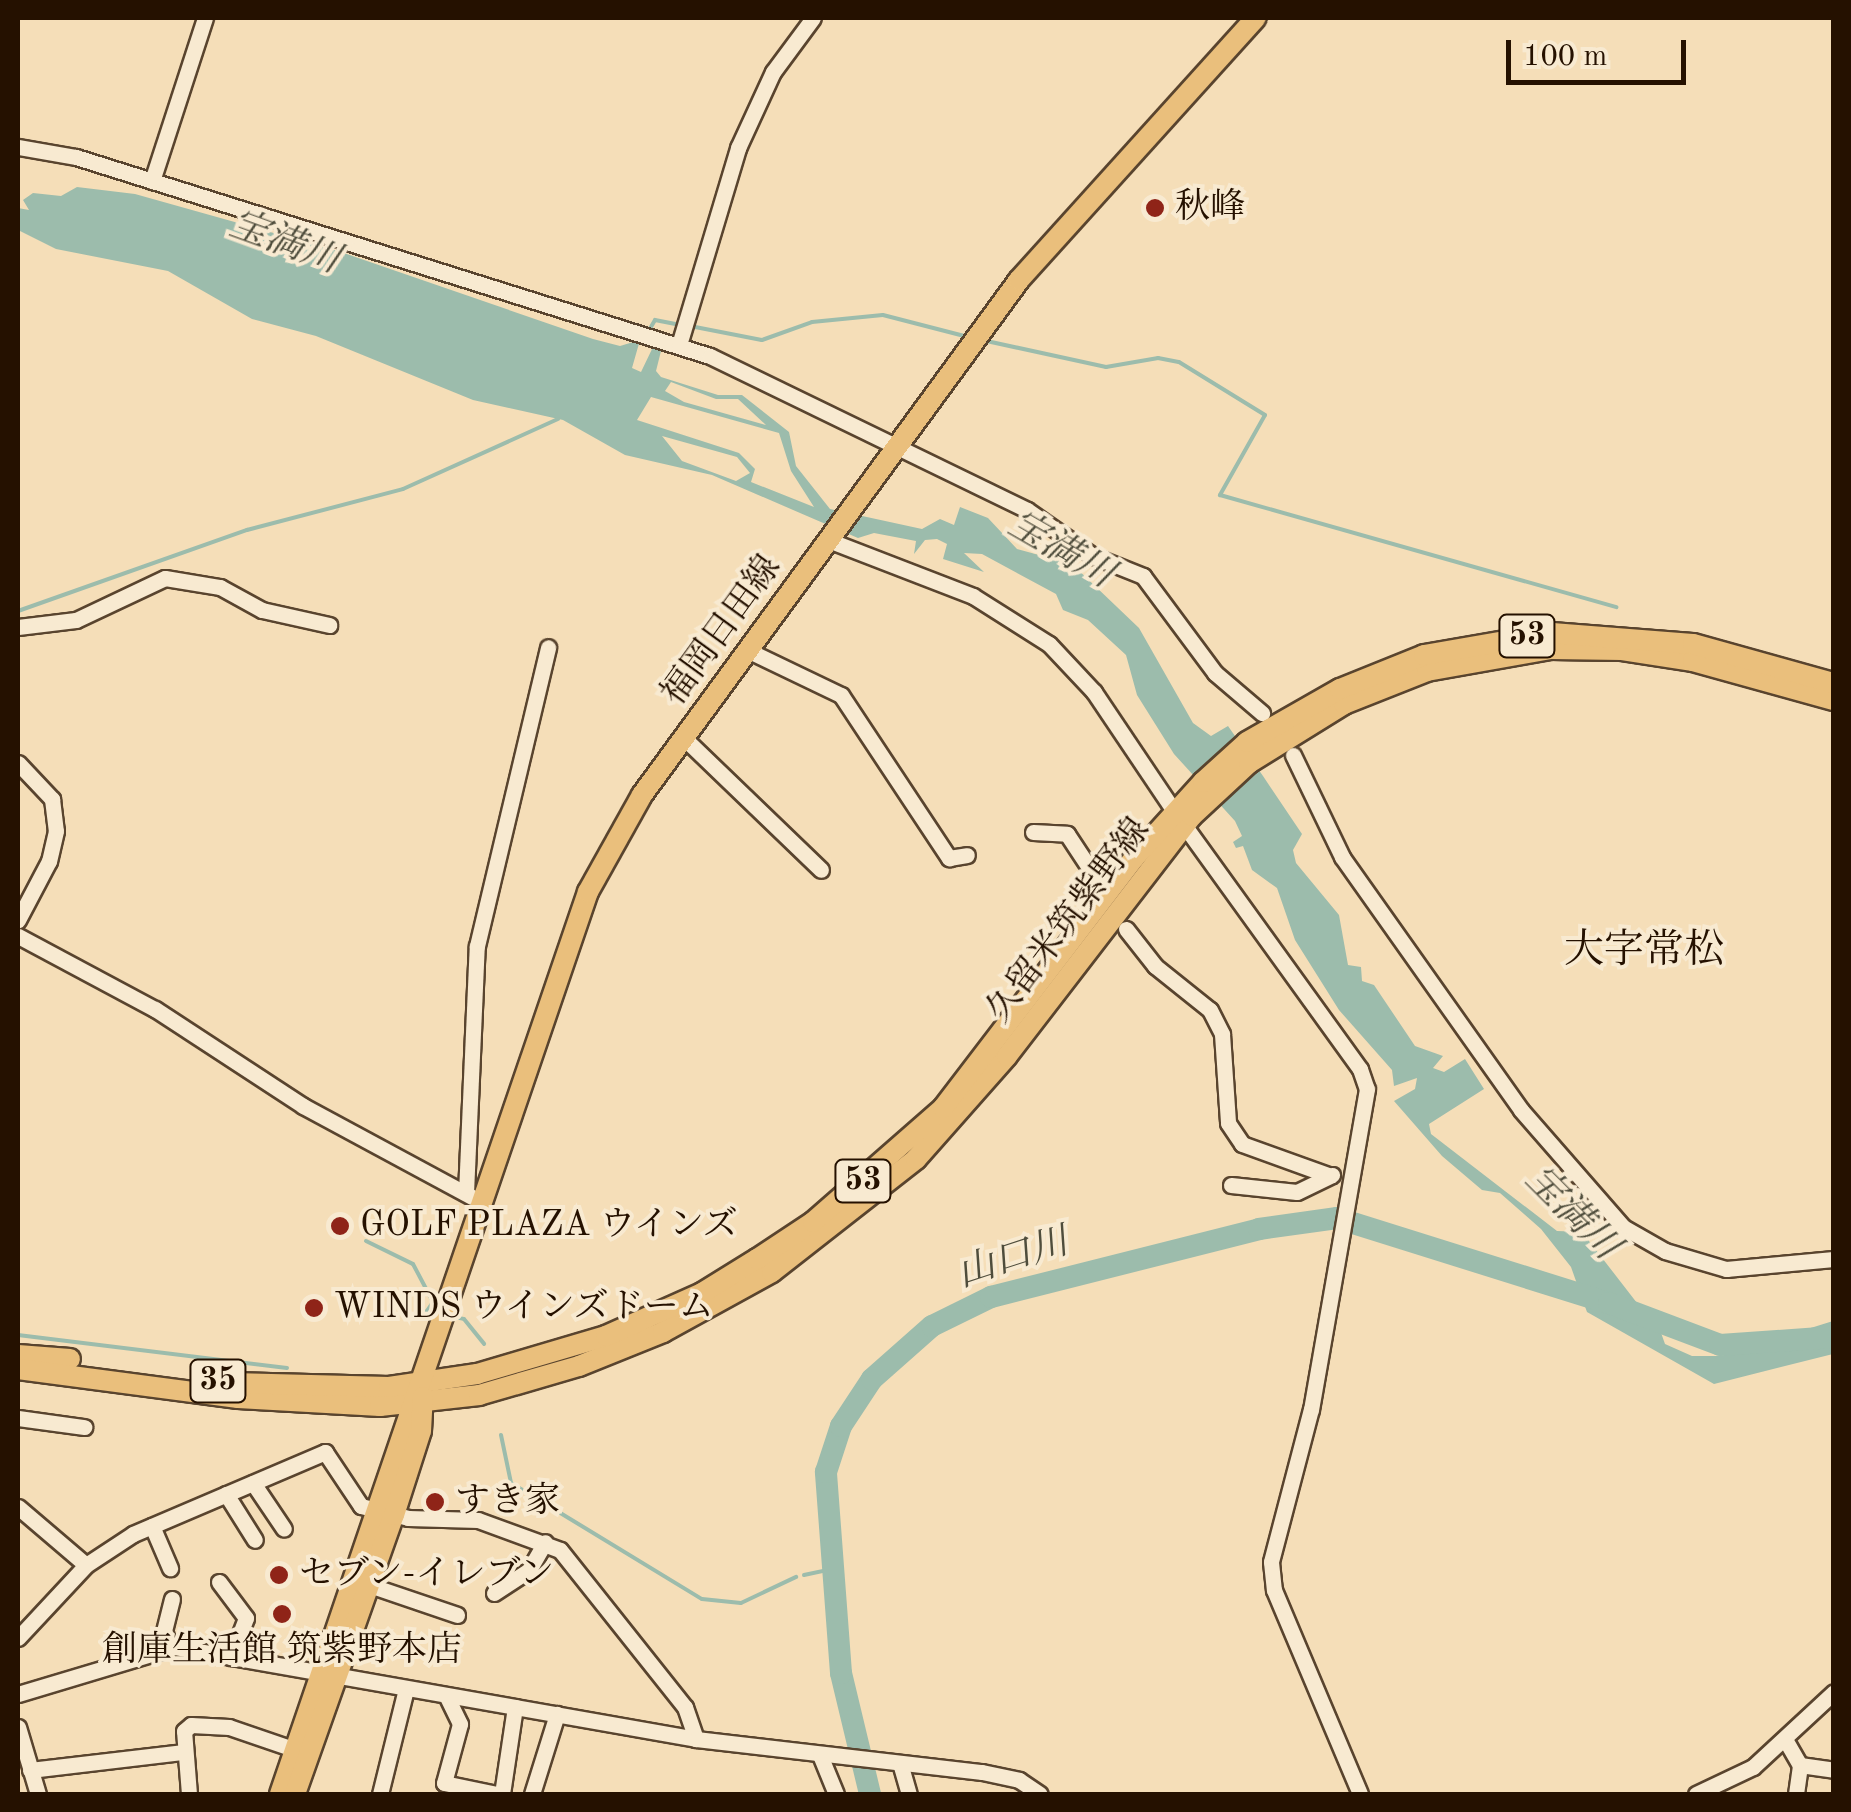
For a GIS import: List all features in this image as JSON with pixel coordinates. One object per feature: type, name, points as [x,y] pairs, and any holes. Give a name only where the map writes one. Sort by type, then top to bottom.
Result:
[{"type":"main road","name":"福岡日田線","points":[[280,1794],[370,1586],[473,1197],[588,892],[642,795],[1019,280],[1256,18]]},
{"type":"main road","name":"久留米筑紫野線","points":[[419,1398],[606,1336],[702,1293],[813,1222],[943,1108],[1183,814],[1244,756],[1389,668],[1482,642],[1552,633],[1693,644],[1834,682]]},
{"type":"main road","name":"久留米筑紫野線","points":[[1244,756],[1391,684],[1484,657],[1552,649],[1622,650],[1693,662],[1834,700]]},
{"type":"main road","name":"35","points":[[18,1355],[234,1384],[419,1398]]},
{"type":"main road","name":"35","points":[[18,1369],[317,1405],[419,1398]]},
{"type":"main road","name":"福岡日田線","points":[[295,1794],[329,1674],[386,1514]]},
{"type":"street","points":[[152,181],[205,18]]},
{"type":"street","points":[[680,345],[738,148],[773,72],[813,18]]},
{"type":"street","points":[[18,147],[152,181],[680,345],[892,453],[1027,510],[1092,556],[1143,576],[1216,673],[1262,712]]},
{"type":"street","points":[[830,536],[973,596],[1049,644],[1094,692],[1360,1069],[1367,1089],[1341,1255],[1272,1562],[1274,1590],[1360,1794]]},
{"type":"street","points":[[18,627],[76,620],[165,578],[220,587],[262,610],[329,625]]},
{"type":"street","points":[[18,936],[155,1009],[304,1106],[473,1197],[477,946],[548,647]]},
{"type":"street","points":[[747,650],[841,695],[949,858],[967,855]]},
{"type":"street","points":[[684,738],[821,870]]},
{"type":"street","points":[[1293,755],[1342,857],[1520,1110],[1623,1227],[1665,1251],[1726,1269],[1834,1258]]},
{"type":"street","points":[[18,763],[52,799],[56,831],[49,861],[18,920]]},
{"type":"street","points":[[1033,832],[1067,834],[1098,880]]},
{"type":"street","points":[[1126,929],[1156,966],[1210,1010],[1222,1034],[1228,1122],[1242,1144],[1328,1175],[1351,1176]]},
{"type":"street","points":[[1231,1185],[1297,1192],[1328,1175]]},
{"type":"street","points":[[18,1418],[84,1427]]},
{"type":"street","points":[[18,1638],[86,1566],[152,1526],[325,1452],[361,1506],[386,1514],[478,1520],[560,1550],[686,1707],[696,1739]]},
{"type":"street","points":[[253,1482],[284,1530]]},
{"type":"street","points":[[226,1494],[256,1540]]},
{"type":"street","points":[[18,1507],[86,1566]]},
{"type":"street","points":[[152,1526],[170,1568]]},
{"type":"street","points":[[494,1593],[528,1570],[545,1542]]},
{"type":"street","points":[[220,1582],[246,1618],[232,1657]]},
{"type":"street","points":[[370,1586],[457,1615]]},
{"type":"street","points":[[170,1648],[164,1631],[172,1599]]},
{"type":"street","points":[[18,1694],[170,1648],[696,1739],[1019,1780],[1040,1794]]},
{"type":"street","points":[[380,1794],[406,1689]]},
{"type":"street","points":[[1696,1794],[1753,1767],[1786,1741],[1834,1692]]},
{"type":"street","points":[[446,1695],[460,1724],[441,1789],[499,1794],[515,1707]]},
{"type":"street","points":[[532,1794],[557,1714]]},
{"type":"street","points":[[189,1794],[184,1752],[191,1725],[229,1727],[296,1750]]},
{"type":"street","points":[[18,1727],[38,1794]]},
{"type":"street","points":[[1786,1741],[1800,1765],[1796,1794]]},
{"type":"street","points":[[30,1770],[184,1752]]},
{"type":"street","points":[[824,1755],[836,1794]]},
{"type":"street","points":[[895,1763],[908,1794]]},
{"type":"street","points":[[1800,1765],[1834,1770]]},
{"type":"water","name":"宝満川","points":[[77,187],[135,194],[338,251],[593,339],[620,346],[640,340],[632,368],[641,372],[653,347],[661,351],[656,371],[661,377],[718,395],[742,395],[789,432],[796,466],[830,509],[922,529],[940,519],[954,525],[960,507],[988,518],[1017,549],[1072,564],[1139,628],[1193,723],[1211,736],[1228,726],[1263,776],[1302,834],[1293,850],[1296,863],[1339,915],[1348,965],[1361,967],[1362,981],[1374,985],[1415,1046],[1443,1056],[1433,1068],[1444,1072],[1465,1059],[1484,1089],[1429,1124],[1431,1134],[1557,1231],[1582,1232],[1637,1303],[1654,1313],[1665,1344],[1692,1356],[1721,1356],[1833,1321],[1833,1354],[1714,1384],[1587,1312],[1571,1267],[1541,1229],[1500,1193],[1482,1190],[1442,1156],[1394,1101],[1415,1089],[1417,1078],[1394,1086],[1392,1070],[1339,1010],[1295,940],[1277,888],[1252,870],[1243,846],[1236,848],[1233,842],[1242,836],[1235,821],[1174,754],[1137,695],[1126,655],[1088,620],[1063,610],[1056,594],[982,554],[964,553],[984,572],[943,559],[947,544],[937,539],[925,540],[914,554],[916,541],[874,533],[858,538],[712,475],[625,455],[563,420],[473,400],[316,336],[252,319],[168,271],[56,249],[18,230],[18,208],[29,210],[23,200],[33,193],[61,196]],"holes":[[[671,382],[716,399],[738,399],[766,425],[684,402],[665,391]],[[651,397],[779,433],[791,471],[814,507],[751,482],[755,469],[739,453],[637,420]],[[662,436],[737,457],[750,473],[736,481],[682,461]]]},
{"type":"waterway","points":[[690,326],[762,340],[812,322],[883,315],[968,337]]},
{"type":"waterway","points":[[648,332],[655,320],[681,325]]},
{"type":"waterway","points":[[982,340],[1106,367],[1158,358],[1179,362],[1265,415],[1220,495],[1617,607]]},
{"type":"waterway","points":[[18,611],[247,530],[403,489],[558,419]]},
{"type":"waterway","name":"山口川","points":[[870,1794],[841,1673],[826,1472],[841,1426],[872,1379],[932,1326],[991,1297],[1259,1229],[1337,1218],[1609,1303],[1720,1345],[1834,1337]]},
{"type":"waterway","points":[[366,1241],[413,1264],[433,1302],[427,1311],[435,1313]]},
{"type":"waterway","points":[[449,1316],[464,1319],[484,1344]]},
{"type":"waterway","points":[[18,1335],[287,1368]]},
{"type":"waterway","points":[[501,1435],[511,1483],[702,1599],[741,1603],[796,1577]]},
{"type":"waterway","points":[[804,1575],[836,1568]]},
{"type":"place","name":"秋峰","points":[[1155,208]]},
{"type":"place","name":"GOLF PLAZA ウインズ","points":[[340,1226]]},
{"type":"place","name":"WINDS ウインズドーム","points":[[314,1308]]},
{"type":"place","name":"すき家","points":[[435,1502]]},
{"type":"place","name":"セブン-イレブン","points":[[279,1575]]},
{"type":"place","name":"創庫生活館 筑紫野本店","points":[[282,1614]]},
{"type":"district","name":"大字常松","points":[[1644,952]]}]
